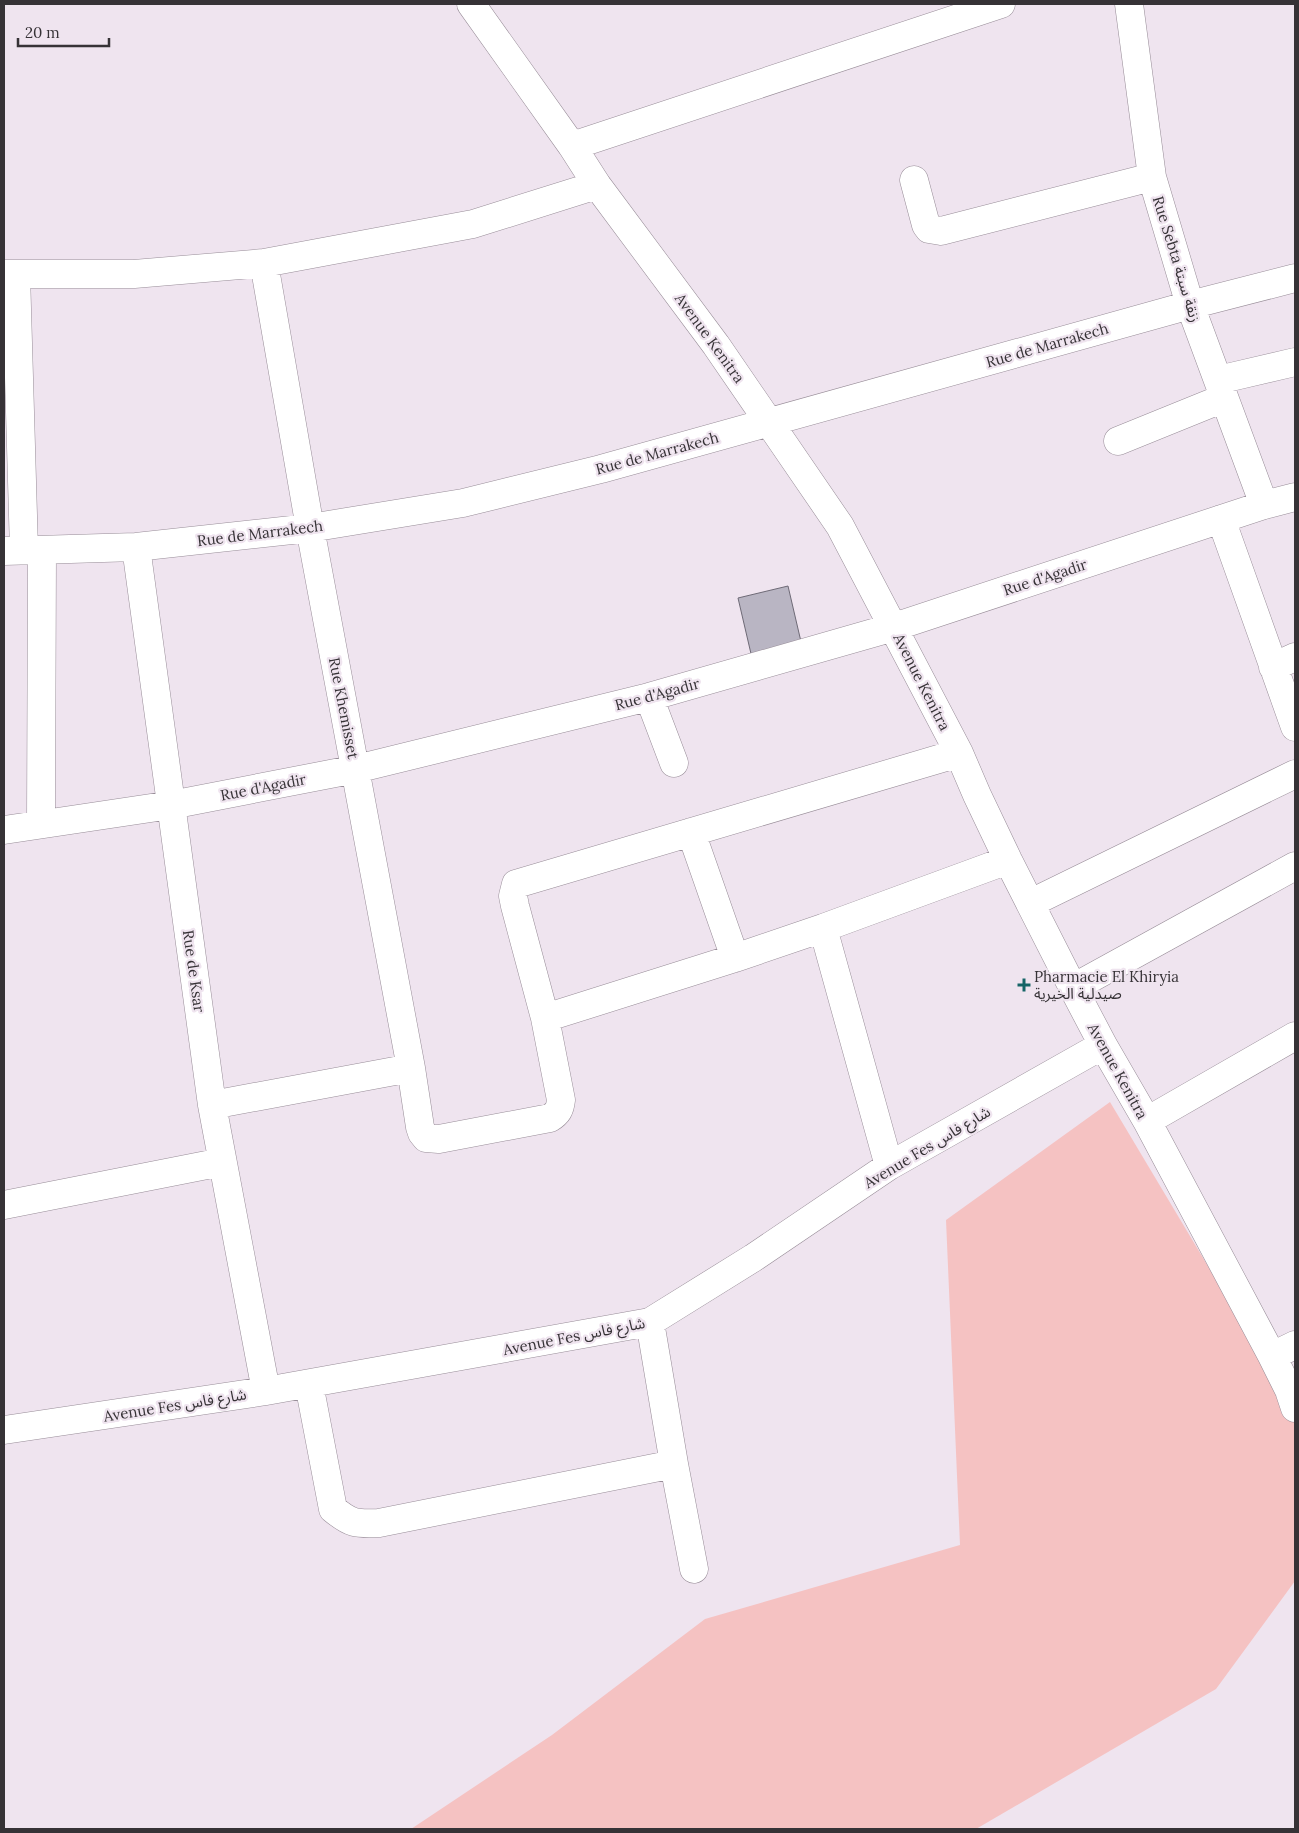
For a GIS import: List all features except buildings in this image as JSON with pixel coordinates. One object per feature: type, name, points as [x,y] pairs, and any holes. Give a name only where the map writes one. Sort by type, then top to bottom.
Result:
[{"type":"street","name":"Avenue Kenitra","points":[[471,4],[598,185],[716,345],[840,526],[959,753],[1008,860],[1102,1045],[1283,1350],[1289,1390],[1295,1408]]},
{"type":"street","points":[[572,146],[1001,4]]},
{"type":"street","name":"Rue Sebta زنقة سبتة","points":[[1129,4],[1152,177],[1190,304],[1264,505]]},
{"type":"street","points":[[914,180],[926,226],[929,229],[941,231],[1152,177]]},
{"type":"street","points":[[41,824],[23,551],[10,274],[134,274],[264,263],[473,224],[598,185]]},
{"type":"street","name":"Rue Khemisset","points":[[264,263],[310,528],[412,1068],[422,1133],[428,1139],[439,1139],[550,1118],[557,1113],[561,1100],[545,1018]]},
{"type":"street","name":"Rue de Marrakech","points":[[23,551],[136,547],[310,528],[463,503],[601,469],[1190,304],[1295,278]]},
{"type":"street","points":[[1118,441],[1221,389],[1295,362]]},
{"type":"street","name":"Rue d'Agadir","points":[[4,830],[171,805],[356,770],[649,697],[894,627],[1264,505],[1295,497]]},
{"type":"street","points":[[1221,519],[1284,662],[1295,727]]},
{"type":"street","name":"Rue de Ksar","points":[[136,547],[212,1105],[266,1392]]},
{"type":"street","points":[[649,697],[674,763]]},
{"type":"street","points":[[959,753],[516,884],[513,896],[514,906],[545,1018],[823,928],[1008,860]]},
{"type":"street","points":[[1031,903],[1295,774]]},
{"type":"street","points":[[691,832],[735,958]]},
{"type":"street","points":[[1073,988],[1295,866]]},
{"type":"street","points":[[823,928],[890,1166]]},
{"type":"street","points":[[1147,1121],[1295,1036]]},
{"type":"street","name":"Avenue Fes شارع فاس","points":[[4,1430],[266,1392],[650,1322],[760,1254],[890,1166],[1102,1045]]},
{"type":"street","points":[[212,1105],[412,1068]]},
{"type":"street","points":[[4,1205],[222,1162]]},
{"type":"street","points":[[650,1322],[694,1569]]},
{"type":"street","points":[[309,1384],[333,1509],[348,1522],[379,1523],[674,1464]]},
{"type":"shaded area","points":[[1110,1102],[1295,1412],[1295,1581],[1216,1689],[976,1829],[411,1829],[552,1735],[705,1619],[960,1545],[946,1220]]},
{"type":"place","name":"Pharmacie El Khiryia صيدلية الخيرية","points":[[1024,985]]}]
